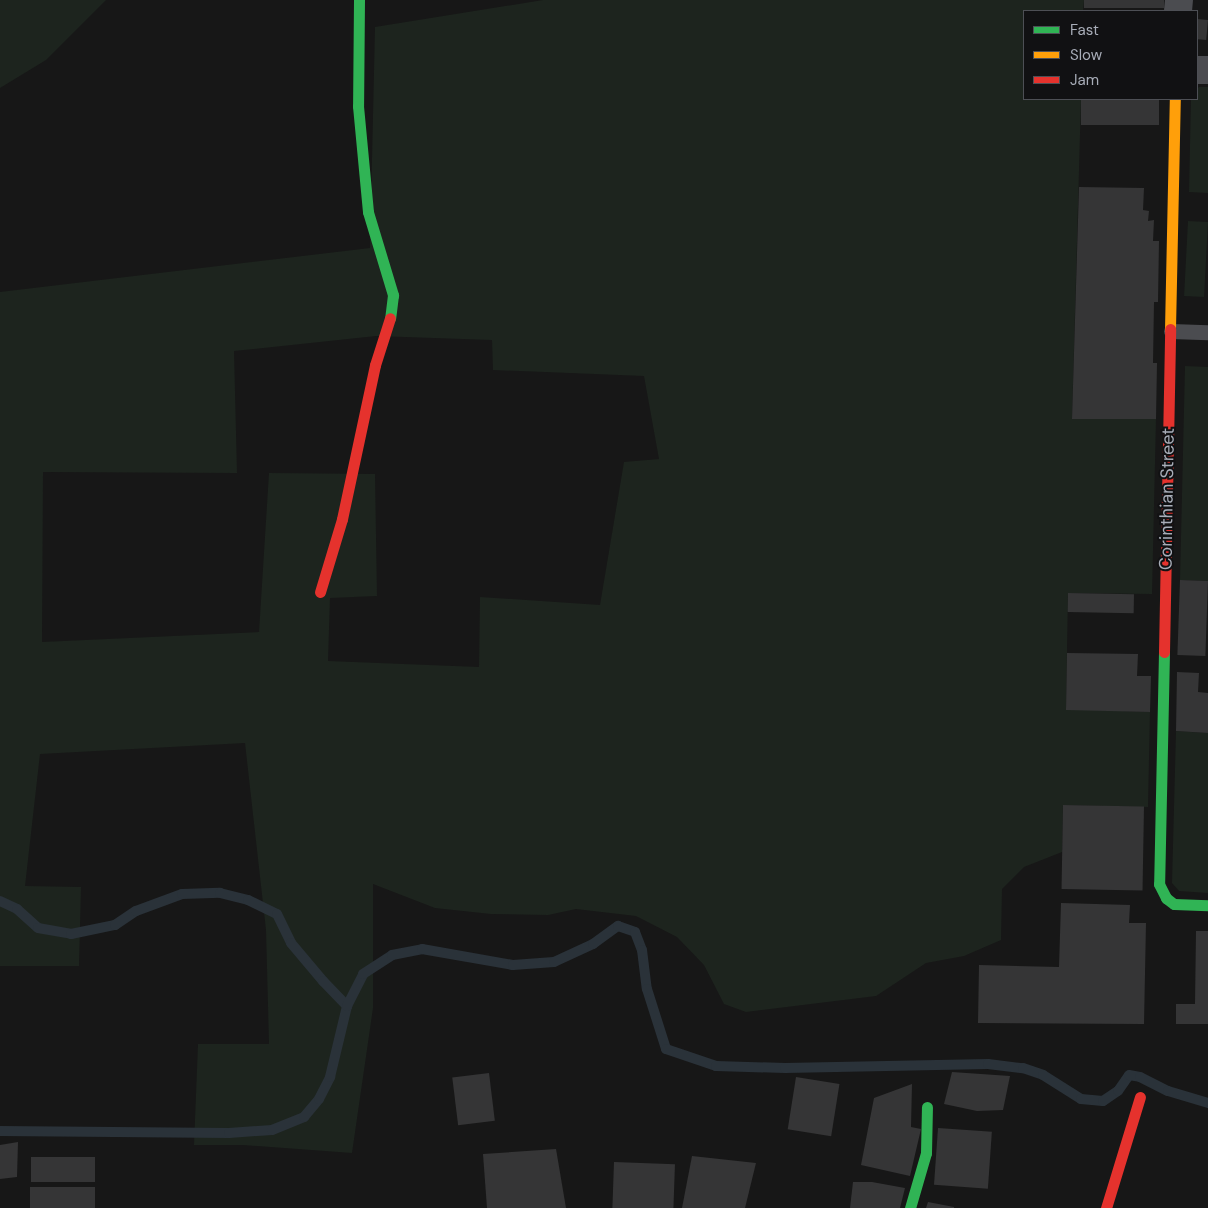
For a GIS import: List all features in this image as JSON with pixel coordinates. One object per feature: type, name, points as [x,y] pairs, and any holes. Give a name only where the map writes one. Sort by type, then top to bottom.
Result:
[{"type":"street","points":[[320,592],[342,519],[375,365],[390,321],[393,295],[368,212],[358,106],[358,0]]},
{"type":"street","name":"Corinthian Street","points":[[1175,100],[1160,884],[1166,898],[1174,904],[1208,905]]},
{"type":"street","points":[[1106,1208],[1140,1097]]},
{"type":"street","points":[[910,1208],[926,1153],[927,1107]]},
{"type":"lane","points":[[1170,331],[1208,332]]},
{"type":"shaded area","points":[[0,0],[106,0],[46,60],[0,88]]},
{"type":"shaded area","points":[[543,0],[1084,0],[1083,10],[1023,10],[1023,100],[1081,100],[1072,419],[1156,419],[1152,594],[1068,593],[1066,709],[1150,712],[1148,807],[1063,805],[1062,852],[1024,867],[1002,889],[1001,940],[964,956],[926,963],[876,996],[746,1012],[724,1004],[704,965],[677,937],[636,916],[576,909],[548,915],[491,914],[435,908],[373,884],[373,1008],[352,1153],[243,1145],[194,1145],[198,1044],[269,1044],[266,930],[245,743],[40,754],[25,886],[81,887],[79,966],[0,966],[0,292],[370,248],[375,27]],"holes":[[[376,336],[492,340],[493,370],[644,376],[659,459],[624,462],[600,605],[480,597],[479,667],[328,661],[330,598],[377,596],[375,474],[269,473],[259,632],[42,642],[43,472],[237,473],[234,351]]]},
{"type":"shaded area","points":[[1208,87],[1208,193],[1189,192],[1191,100],[1198,100],[1198,88]]},
{"type":"shaded area","points":[[1188,221],[1208,222],[1204,297],[1184,296]]},
{"type":"shaded area","points":[[1185,366],[1208,367],[1208,581],[1180,580]]},
{"type":"shaded area","points":[[1176,731],[1208,733],[1208,893],[1179,891],[1172,883]]},
{"type":"building","points":[[1084,0],[1164,0],[1164,8],[1084,8]]},
{"type":"building","points":[[1198,19],[1208,20],[1206,40],[1198,39]]},
{"type":"building","points":[[1081,100],[1159,100],[1159,125],[1081,125]]},
{"type":"building","points":[[1079,187],[1144,188],[1143,210],[1149,211],[1148,221],[1154,220],[1153,241],[1159,241],[1158,302],[1154,302],[1153,363],[1157,363],[1156,419],[1072,419]]},
{"type":"building","points":[[1180,580],[1208,581],[1205,656],[1177,655]]},
{"type":"building","points":[[1068,593],[1134,594],[1134,613],[1068,612]]},
{"type":"building","points":[[1067,653],[1138,654],[1137,676],[1151,676],[1150,712],[1066,710]]},
{"type":"building","points":[[1177,672],[1199,673],[1198,692],[1208,693],[1208,733],[1176,731]]},
{"type":"building","points":[[1063,805],[1144,806],[1143,890],[1062,889]]},
{"type":"building","points":[[1061,903],[1130,905],[1129,923],[1146,923],[1144,1024],[978,1023],[979,965],[1059,967]]},
{"type":"building","points":[[1196,931],[1208,931],[1208,1024],[1176,1024],[1176,1004],[1195,1004]]},
{"type":"building","points":[[952,1072],[1010,1076],[1003,1110],[977,1111],[944,1104]]},
{"type":"building","points":[[489,1073],[495,1121],[458,1125],[452,1078]]},
{"type":"building","points":[[796,1077],[839,1084],[831,1136],[788,1129]]},
{"type":"building","points":[[912,1084],[911,1127],[921,1129],[910,1176],[861,1165],[874,1098]]},
{"type":"building","points":[[938,1128],[992,1132],[988,1189],[934,1185]]},
{"type":"building","points":[[18,1142],[17,1177],[0,1179],[0,1145]]},
{"type":"building","points":[[556,1149],[566,1208],[487,1208],[483,1154]]},
{"type":"building","points":[[692,1156],[756,1163],[745,1208],[682,1208]]},
{"type":"building","points":[[31,1157],[95,1157],[95,1182],[31,1182]]},
{"type":"building","points":[[614,1162],[675,1164],[673,1208],[612,1208]]},
{"type":"building","points":[[853,1182],[872,1182],[905,1188],[900,1208],[850,1208]]},
{"type":"building","points":[[30,1187],[95,1187],[95,1208],[30,1208]]},
{"type":"building","points":[[928,1202],[954,1207],[954,1208],[926,1208]]},
{"type":"waterway","points":[[0,901],[17,909],[38,928],[71,934],[115,925],[136,911],[182,894],[220,893],[248,900],[277,914],[291,943],[347,1006]]},
{"type":"waterway","points":[[0,1131],[229,1133],[272,1130],[304,1117],[319,1099],[330,1077],[347,1006],[363,974],[392,955],[422,949],[513,965],[554,962],[593,944],[618,926],[635,932],[642,950],[647,989],[666,1049],[716,1066],[785,1068],[988,1064],[1023,1068],[1043,1075],[1081,1099],[1103,1101],[1118,1091],[1129,1075],[1140,1077],[1168,1091],[1208,1103]]},
{"type":"traffic: fast","points":[[359,0],[358,106],[368,212],[393,295],[390,318]]},
{"type":"traffic: fast","points":[[1164,652],[1159,884],[1166,898],[1174,904],[1208,905]]},
{"type":"traffic: fast","points":[[910,1208],[926,1153],[927,1107]]},
{"type":"traffic: slow","points":[[1170,329],[1175,100]]},
{"type":"traffic: jam","points":[[320,592],[342,519],[375,365],[390,318]]},
{"type":"traffic: jam","points":[[1164,652],[1170,329]]},
{"type":"traffic: jam","points":[[1106,1208],[1140,1097]]}]
